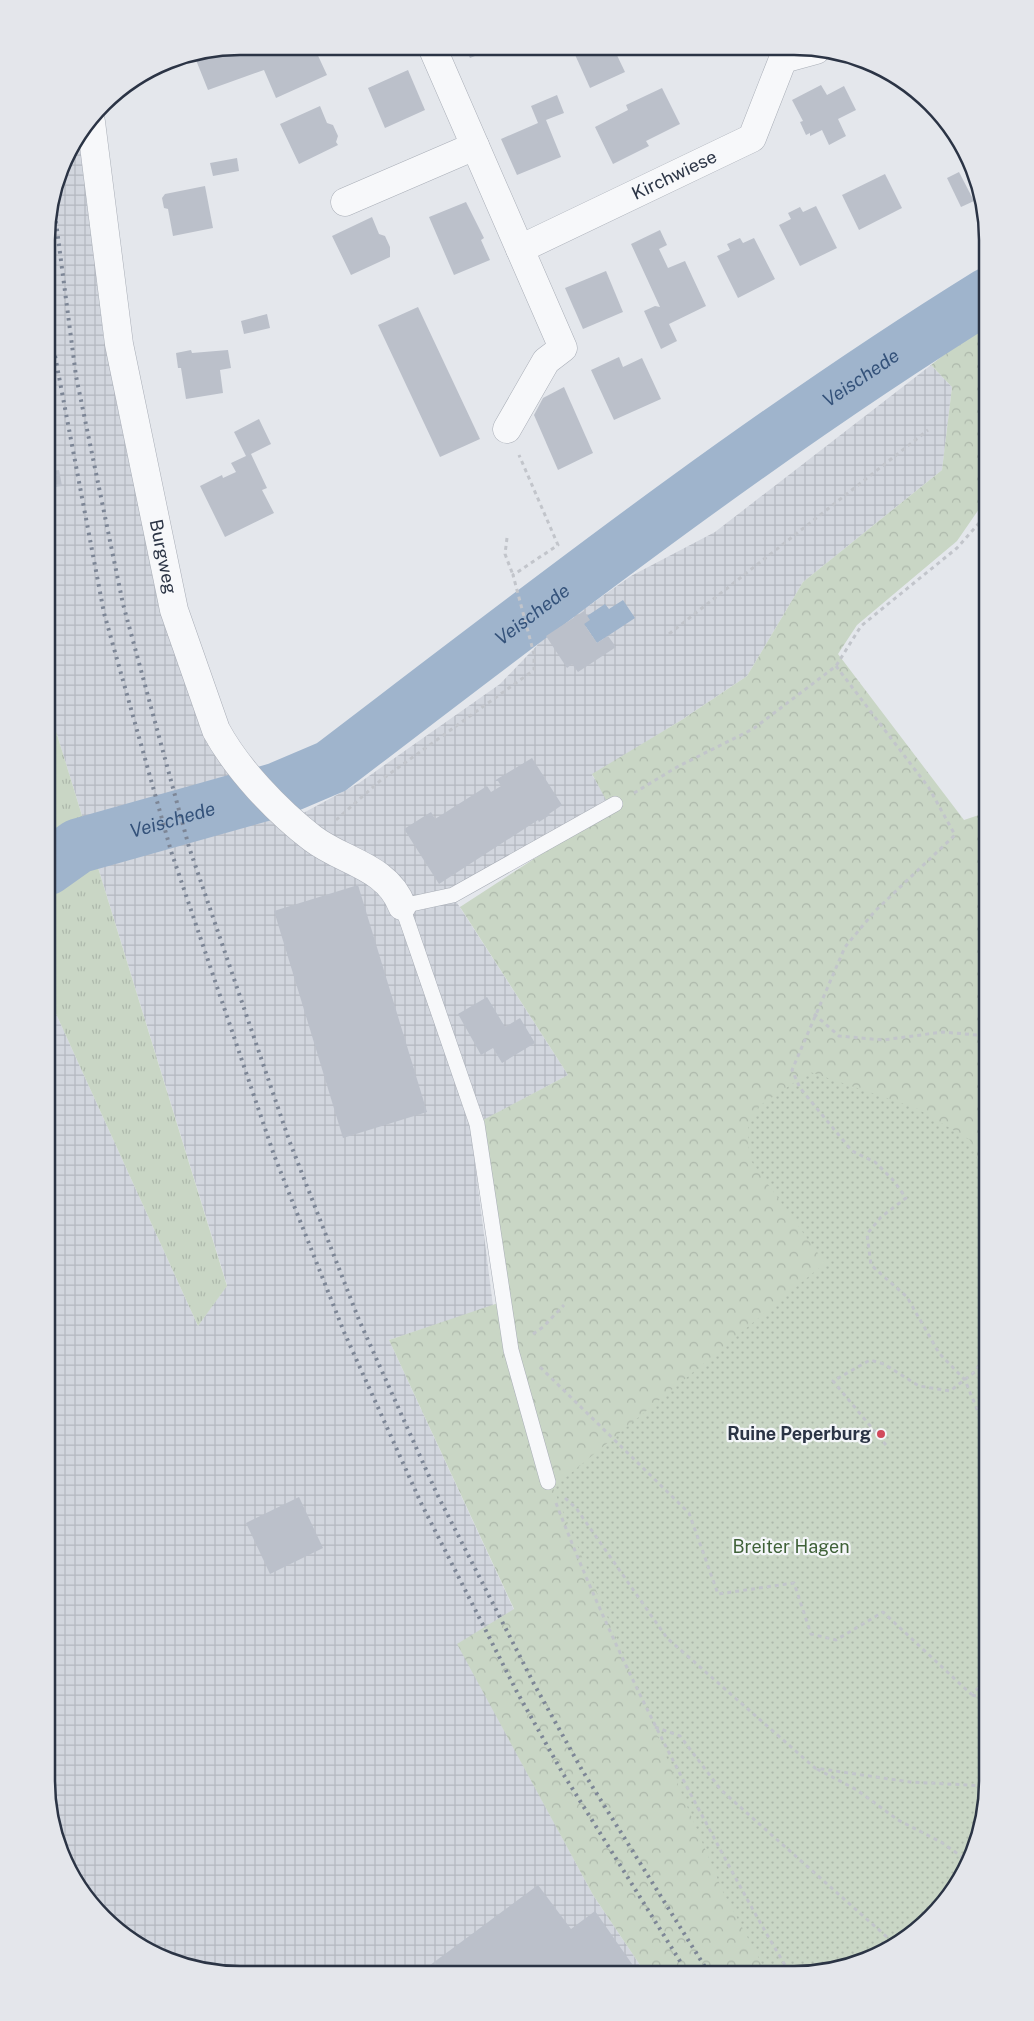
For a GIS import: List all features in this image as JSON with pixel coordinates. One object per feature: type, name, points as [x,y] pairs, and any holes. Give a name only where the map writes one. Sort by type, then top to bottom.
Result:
[{"type":"street","points":[[435,55],[563,348],[546,361],[507,429]]},
{"type":"street","name":"Kirchwiese","points":[[520,249],[752,138],[777,55]]},
{"type":"street","name":"Burgweg","points":[[92,129],[119,344],[174,610],[216,730],[225,747],[288,819],[314,840],[372,870],[397,894],[402,906]]},
{"type":"street","points":[[345,202],[475,146]]},
{"type":"lane","points":[[548,1482],[511,1350],[477,1124],[402,906],[453,895],[615,804]]},
{"type":"path","points":[[507,429],[558,545],[514,575]]},
{"type":"path","points":[[669,634],[928,430]]},
{"type":"path","points":[[615,804],[677,767],[754,729],[836,666],[861,626],[957,548],[979,523]]},
{"type":"path","points":[[314,840],[381,780],[534,670],[534,654],[514,575],[505,554],[507,538]]},
{"type":"path","points":[[836,666],[929,788],[955,835],[875,911],[845,947],[814,1014],[792,1070],[800,1088],[852,1151],[875,1162],[894,1181],[906,1198],[881,1217],[867,1234],[871,1265],[907,1297],[939,1353],[965,1380],[979,1414]]},
{"type":"path","points":[[814,1014],[839,1036],[884,1040],[943,1032],[979,1035]]},
{"type":"path","points":[[564,1305],[542,1327],[511,1350],[544,1369],[689,1513],[718,1594],[794,1583],[811,1634],[836,1640],[883,1612],[971,1694],[979,1696]]},
{"type":"path","points":[[886,1446],[833,1381],[870,1360],[884,1364],[919,1386],[950,1391],[976,1371],[979,1365]]},
{"type":"path","points":[[548,1482],[584,1576],[654,1727],[760,1925],[785,1966]]},
{"type":"path","points":[[548,1482],[576,1508],[667,1638],[814,1768],[857,1790],[898,1820],[941,1842],[963,1857]]},
{"type":"path","points":[[971,1694],[979,1687]]},
{"type":"path","points":[[654,1727],[680,1736],[721,1790],[890,1939]]},
{"type":"path","points":[[814,1768],[910,1782],[979,1786]]},
{"type":"shaded area","points":[[82,144],[104,340],[170,637],[281,825],[359,783],[500,684],[546,636],[631,576],[715,532],[931,365],[952,387],[942,470],[803,582],[747,676],[680,721],[592,775],[607,799],[450,892],[568,1075],[484,1120],[471,1132],[493,1306],[389,1340],[514,1610],[458,1644],[593,1895],[641,1966],[228,1966],[192,1960],[169,1952],[147,1941],[127,1928],[109,1912],[86,1884],[74,1863],[65,1841],[55,1793],[55,1012],[198,1326],[227,1285],[55,728],[55,228],[61,192],[69,169]]},
{"type":"green space","points":[[979,327],[979,509],[957,541],[857,625],[838,654],[964,820],[979,815],[979,1793],[973,1829],[960,1863],[941,1894],[907,1928],[865,1952],[842,1960],[806,1966],[641,1966],[593,1895],[457,1644],[514,1609],[389,1340],[510,1299],[483,1120],[568,1075],[460,907],[611,809],[592,774],[680,721],[747,676],[803,582],[942,470],[952,387],[931,365]]},
{"type":"green space","points":[[55,728],[227,1286],[198,1326],[55,1012]]},
{"type":"green space","name":"Breiter Hagen","points":[[810,1072],[916,1108],[970,1140],[979,1163],[979,1793],[973,1829],[960,1863],[948,1884],[925,1912],[907,1928],[865,1952],[842,1960],[806,1966],[763,1966],[724,1894],[553,1488],[825,1263],[749,1158],[748,1128],[759,1106]]},
{"type":"water","points":[[623,600],[635,618],[597,643],[584,624],[587,616],[605,604],[609,609]]},
{"type":"building","points":[[228,55],[318,55],[327,75],[276,98],[264,70],[208,90],[196,60]]},
{"type":"building","points":[[575,55],[617,55],[625,72],[590,88]]},
{"type":"building","points":[[408,70],[425,110],[385,128],[368,88]]},
{"type":"building","points":[[821,85],[827,95],[844,86],[856,110],[838,119],[846,136],[829,145],[822,130],[810,136],[810,133],[806,135],[800,122],[803,121],[792,100]]},
{"type":"building","points":[[662,88],[680,124],[646,141],[649,146],[613,164],[595,127],[628,110],[626,105]]},
{"type":"building","points":[[557,95],[564,113],[546,120],[561,157],[517,175],[501,139],[538,123],[531,106]]},
{"type":"building","points":[[320,106],[327,123],[333,125],[338,136],[336,142],[338,145],[299,164],[280,124]]},
{"type":"building","points":[[237,158],[239,171],[213,176],[210,163]]},
{"type":"building","points":[[959,172],[974,201],[961,207],[947,178]]},
{"type":"building","points":[[885,174],[902,208],[859,230],[842,195]]},
{"type":"building","points":[[205,186],[213,228],[173,236],[168,209],[164,208],[162,198],[165,194]]},
{"type":"building","points":[[466,202],[484,238],[481,240],[490,260],[454,275],[429,217]]},
{"type":"building","points":[[816,206],[837,248],[800,266],[779,225],[791,219],[788,213],[800,207],[803,212]]},
{"type":"building","points":[[372,217],[379,234],[385,236],[390,247],[390,257],[351,275],[332,236]]},
{"type":"building","points":[[660,230],[667,245],[659,249],[668,268],[685,261],[706,306],[669,324],[677,341],[661,349],[644,311],[655,306],[660,307],[631,244]]},
{"type":"building","points":[[740,238],[743,243],[754,238],[775,279],[738,298],[717,256],[730,250],[727,244]]},
{"type":"building","points":[[606,271],[623,312],[583,329],[565,288]]},
{"type":"building","points":[[418,307],[480,439],[440,457],[378,325]]},
{"type":"building","points":[[267,314],[270,328],[244,334],[241,321]]},
{"type":"building","points":[[191,350],[192,353],[228,350],[231,368],[220,370],[223,393],[186,399],[181,368],[178,368],[176,353]]},
{"type":"building","points":[[619,357],[623,367],[642,358],[661,399],[614,420],[591,370]]},
{"type":"building","points":[[564,387],[593,453],[558,470],[534,415],[543,398]]},
{"type":"building","points":[[259,419],[271,444],[251,454],[267,488],[262,490],[274,513],[225,537],[200,486],[222,475],[223,478],[236,472],[231,463],[246,456],[234,432]]},
{"type":"building","points":[[55,470],[59,470],[62,486],[55,487]]},
{"type":"building","points":[[584,611],[590,620],[584,624],[597,643],[608,636],[616,647],[578,672],[572,664],[567,668],[546,636]]},
{"type":"building","points":[[532,758],[562,805],[550,815],[539,822],[538,820],[439,884],[404,829],[431,812],[435,819],[487,786],[491,792],[501,786],[498,781],[494,781]]},
{"type":"building","points":[[358,885],[427,1112],[343,1138],[274,911]]},
{"type":"building","points":[[487,997],[505,1027],[520,1018],[535,1043],[502,1063],[493,1048],[481,1055],[458,1014]]},
{"type":"building","points":[[299,1497],[323,1548],[270,1574],[246,1523]]},
{"type":"building","points":[[538,1885],[571,1929],[595,1911],[633,1966],[429,1966]]},
{"type":"waterway","name":"Veischede","points":[[55,862],[78,846],[277,790],[331,767],[654,523],[819,406],[979,301]]},
{"type":"railway","points":[[56,222],[76,376],[123,604],[189,847],[289,1140],[359,1320],[437,1494],[534,1684],[582,1770],[704,1966]]},
{"type":"railway","points":[[55,356],[104,613],[171,851],[274,1155],[344,1332],[421,1503],[517,1692],[562,1772],[683,1966]]},
{"type":"place","name":"Ruine Peperburg","points":[[881,1434]]}]
